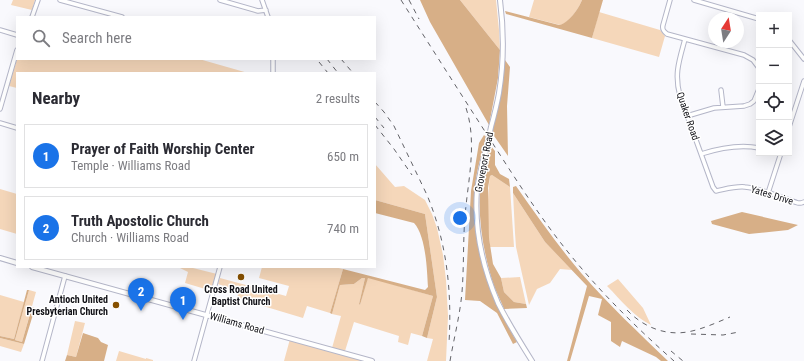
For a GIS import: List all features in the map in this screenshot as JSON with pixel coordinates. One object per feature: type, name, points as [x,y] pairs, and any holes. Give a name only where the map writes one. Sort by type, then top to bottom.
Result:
[{"type":"main road","name":"Groveport Road","points":[[500,0],[502,22],[502,63],[498,99],[479,179],[477,197],[478,226],[481,248],[488,276],[498,302],[508,322],[532,361]]},
{"type":"main road","points":[[0,258],[16,263]]},
{"type":"main road","name":"Williams Road","points":[[44,268],[65,276],[372,361]]},
{"type":"street","points":[[32,16],[38,0]]},
{"type":"street","points":[[60,0],[118,16]]},
{"type":"street","points":[[220,0],[258,11],[266,10]]},
{"type":"street","points":[[262,0],[268,16]]},
{"type":"street","points":[[670,0],[663,25],[663,30],[667,34],[748,57],[756,64]]},
{"type":"street","points":[[694,0],[756,18]]},
{"type":"street","points":[[712,5],[713,0]]},
{"type":"street","points":[[0,30],[16,35]]},
{"type":"street","name":"Quaker Road","points":[[685,39],[678,63],[677,78],[680,96],[713,187],[716,191]]},
{"type":"street","points":[[792,44],[804,59]]},
{"type":"street","points":[[0,109],[16,53]]},
{"type":"street","points":[[273,60],[273,72]]},
{"type":"street","points":[[791,120],[804,81]]},
{"type":"street","points":[[0,87],[5,89]]},
{"type":"street","points":[[721,90],[723,107]]},
{"type":"street","points":[[687,116],[706,110],[723,107],[744,106],[754,101],[756,96]]},
{"type":"street","points":[[0,124],[16,128]]},
{"type":"street","points":[[701,154],[722,148],[747,146],[756,148]]},
{"type":"street","points":[[768,193],[778,156]]},
{"type":"street","name":"Yates Drive","points":[[716,191],[736,187],[754,188],[798,203],[804,202]]},
{"type":"street","points":[[194,361],[220,268]]},
{"type":"street","points":[[42,361],[65,276]]},
{"type":"shaded area","points":[[13,0],[35,0],[32,10],[11,5]]},
{"type":"shaded area","points":[[420,0],[460,0],[500,50],[498,78],[489,125],[430,22]]},
{"type":"shaded area","points":[[460,0],[496,0],[500,50]]},
{"type":"shaded area","points":[[534,0],[582,0],[570,19],[560,25],[529,17]]},
{"type":"shaded area","points":[[582,0],[603,0],[592,38],[506,14],[505,11],[559,25],[569,19],[576,11]]},
{"type":"shaded area","points":[[599,12],[660,30],[665,36],[659,57],[592,38]]},
{"type":"shaded area","points":[[17,60],[202,60],[244,72],[16,72],[16,88],[9,86]]},
{"type":"shaded area","points":[[505,60],[510,67],[507,106],[508,156],[492,133],[501,94]]},
{"type":"shaded area","points":[[484,135],[486,137],[475,188],[474,204],[476,235],[483,266],[493,296],[517,342],[513,344],[497,313],[480,301],[465,300],[471,191],[479,143]]},
{"type":"shaded area","points":[[490,145],[495,151],[495,165],[500,174],[509,179],[510,187],[492,175],[490,176],[488,188],[489,238],[493,264],[501,278],[504,292],[514,302],[526,304],[527,308],[504,309],[494,286],[487,263],[482,239],[480,190],[481,179]]},
{"type":"shaded area","points":[[376,165],[395,187],[404,186],[425,200],[432,214],[437,228],[443,255],[446,280],[448,316],[446,361],[427,361],[433,339],[427,338],[437,297],[425,214],[376,200]]},
{"type":"shaded area","points":[[492,175],[510,187],[514,247],[490,247],[488,230],[488,202],[490,176]]},
{"type":"shaded area","points":[[516,186],[556,242],[582,274],[613,308],[668,361],[661,361],[656,357],[622,341],[620,347],[611,341],[611,322],[598,315],[602,299],[589,296],[570,361],[567,361],[587,286],[545,242],[513,193],[513,187]]},
{"type":"shaded area","points":[[0,189],[16,194],[16,234],[0,229]]},
{"type":"shaded area","points":[[513,193],[545,242],[572,270],[560,269],[550,283],[537,289],[529,305],[516,247]]},
{"type":"shaded area","points":[[376,200],[425,214],[437,297],[427,338],[422,336],[433,296],[368,278],[360,305],[365,278],[362,278],[354,284],[340,285],[332,314],[330,313],[343,269],[425,290],[428,287],[423,244],[418,229],[414,223],[376,213]]},
{"type":"shaded area","points":[[742,212],[798,225],[788,230],[749,234],[712,224],[711,221]]},
{"type":"shaded area","points":[[180,268],[193,268],[217,274],[212,291],[185,283],[188,272]]},
{"type":"shaded area","points":[[262,268],[343,269],[330,313],[307,306],[303,318],[237,298],[239,291],[218,284],[220,278],[286,296],[289,286],[259,278]]},
{"type":"shaded area","points":[[368,277],[433,296],[422,336],[411,333],[408,345],[398,342],[399,336],[354,322],[345,351],[332,348],[341,316],[332,314],[340,285],[354,284],[362,278],[365,278],[360,305]]},
{"type":"shaded area","points":[[520,277],[526,304],[514,302],[504,292],[501,278]]},
{"type":"shaded area","points":[[618,279],[643,308],[651,325],[633,313],[607,286]]},
{"type":"shaded area","points":[[27,290],[29,290],[15,340],[22,342],[32,307],[35,308],[24,344],[0,338],[0,336],[14,339]]},
{"type":"shaded area","points":[[29,290],[36,292],[22,342],[15,340]]},
{"type":"shaded area","points":[[0,295],[24,302],[14,339],[0,336]]},
{"type":"shaded area","points":[[75,321],[85,323],[76,357],[67,355]]},
{"type":"shaded area","points":[[83,333],[98,338],[101,342],[108,345],[104,361],[65,361],[67,355],[76,357]]},
{"type":"shaded area","points":[[0,338],[24,344],[21,352],[0,346]]},
{"type":"shaded area","points":[[290,339],[364,361],[284,361]]},
{"type":"shaded area","points":[[119,351],[153,360],[153,361],[116,361]]},
{"type":"railway","points":[[401,0],[538,212],[560,242],[608,298],[674,361]]},
{"type":"railway","points":[[409,0],[419,19]]},
{"type":"railway","points":[[328,60],[337,72]]},
{"type":"railway","points":[[342,60],[352,72]]},
{"type":"railway","points":[[319,62],[327,72]]},
{"type":"railway","points":[[376,103],[394,126],[434,213],[444,249],[447,268],[450,305],[449,343]]},
{"type":"railway","points":[[450,361],[462,292],[465,216],[472,146],[469,119],[465,105]]},
{"type":"railway","points":[[376,118],[384,128]]},
{"type":"railway","points":[[376,126],[412,175]]},
{"type":"railway","points":[[627,310],[641,322],[657,330],[674,333],[697,330],[730,317]]},
{"type":"railway","points":[[691,334],[723,335],[739,332]]},
{"type":"railway","points":[[671,351],[683,361]]},
{"type":"place","name":"Cross Road United Baptist Church","points":[[241,277]]},
{"type":"place","name":"Antioch United Presbyterian Church","points":[[116,305]]},
{"type":"place","name":"Truth Apostolic Church","points":[[141,311]]},
{"type":"place","name":"Prayer of Faith Worship Center","points":[[183,320]]}]
